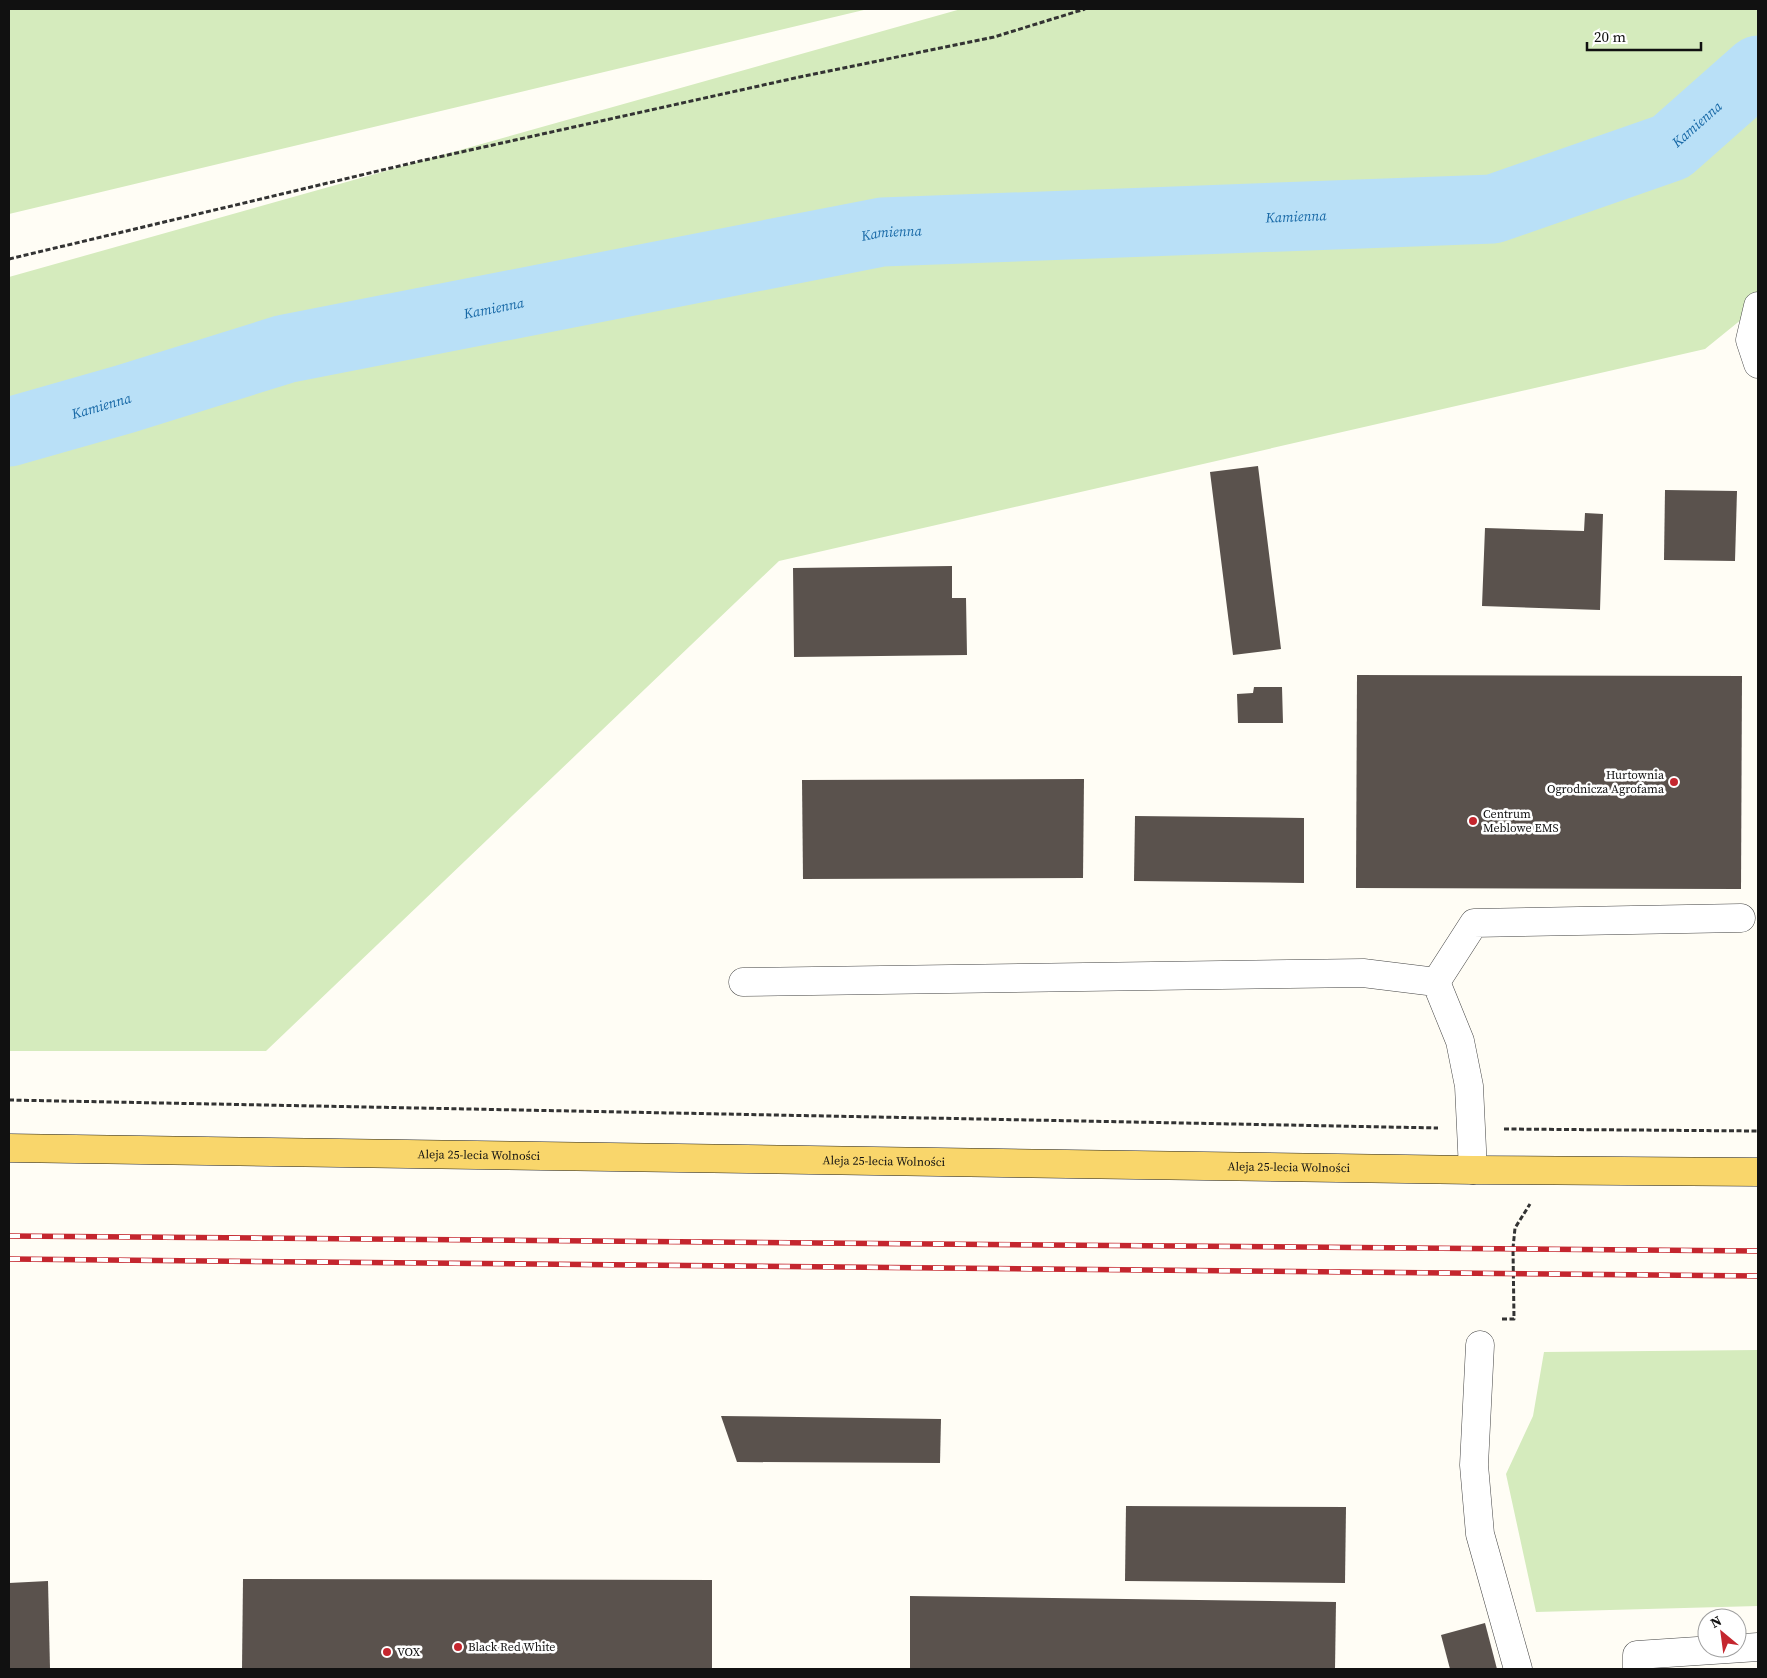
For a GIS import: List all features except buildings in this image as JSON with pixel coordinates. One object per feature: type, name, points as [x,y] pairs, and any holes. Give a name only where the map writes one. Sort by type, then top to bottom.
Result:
[{"type":"main road","name":"Aleja 25-lecia Wolności","points":[[9,1148],[1473,1170],[1758,1172]]},
{"type":"street","points":[[1758,306],[1750,340],[1758,364]]},
{"type":"street","points":[[1436,982],[1474,924],[1741,918]]},
{"type":"street","points":[[743,982],[1363,973],[1436,982]]},
{"type":"street","points":[[1436,982],[1460,1041],[1469,1086],[1473,1128],[1473,1170]]},
{"type":"street","points":[[1480,1345],[1474,1465],[1480,1534],[1518,1669]]},
{"type":"street","points":[[1637,1669],[1637,1655],[1758,1647]]},
{"type":"path","points":[[9,259],[435,158],[795,78],[994,37],[1085,9]]},
{"type":"path","points":[[9,1100],[1473,1128],[1758,1131]]},
{"type":"path","points":[[1480,1345],[1480,1319],[1514,1319],[1513,1248],[1515,1228],[1533,1199]]},
{"type":"green space","points":[[9,9],[868,9],[9,214]]},
{"type":"green space","points":[[961,9],[1758,9],[1758,306],[1705,349],[779,561],[266,1051],[9,1051],[9,277]]},
{"type":"green space","points":[[1758,1350],[1758,1606],[1536,1612],[1506,1474],[1533,1416],[1544,1352]]},
{"type":"waterway","name":"Kamienna","points":[[9,432],[125,399],[285,349],[882,232],[1493,209],[1671,147],[1758,70]]},
{"type":"railway","points":[[9,1236],[1758,1251]]},
{"type":"railway","points":[[9,1259],[1758,1276]]},
{"type":"place","name":"Hurtownia Ogrodnicza Agrofama","points":[[1674,782]]},
{"type":"place","name":"Centrum Meblowe EMS","points":[[1473,821]]},
{"type":"place","name":"Black Red White","points":[[458,1647]]},
{"type":"place","name":"VOX","points":[[387,1652]]}]
